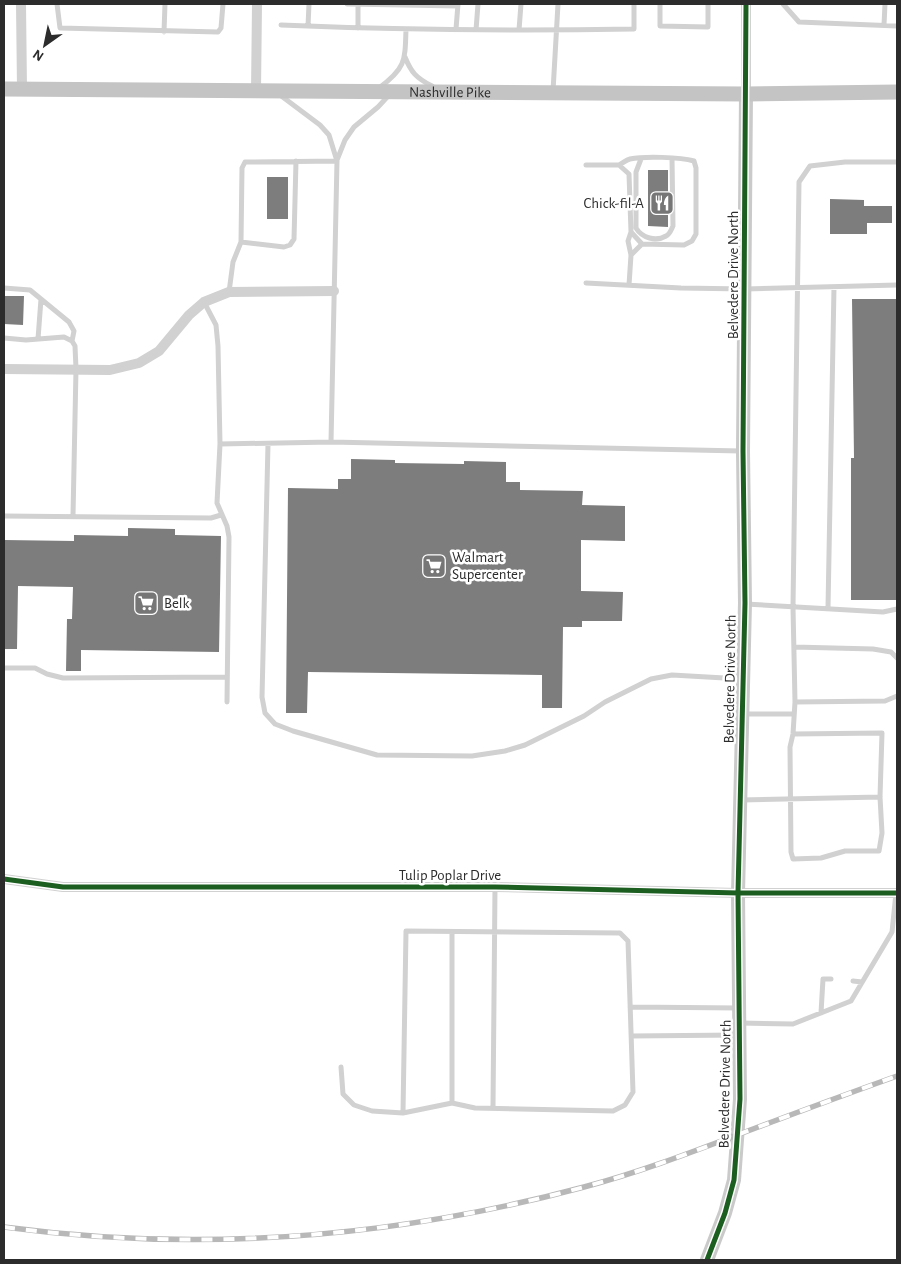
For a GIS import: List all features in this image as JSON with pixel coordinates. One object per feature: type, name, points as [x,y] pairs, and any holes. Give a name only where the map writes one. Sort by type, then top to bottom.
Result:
[{"type":"main road","name":"Nashville Pike","points":[[4,89],[746,94],[897,92]]},
{"type":"street","points":[[21,4],[22,89]]},
{"type":"street","points":[[256,91],[257,4]]},
{"type":"street","points":[[746,4],[746,94]]},
{"type":"street","name":"Belvedere Drive North","points":[[707,1260],[725,1213],[734,1180],[740,1108],[738,892],[745,604],[743,451],[746,94]]},
{"type":"street","points":[[4,369],[110,370],[140,364],[158,351],[189,315],[204,302],[229,292],[334,291]]},
{"type":"street","name":"Tulip Poplar Drive","points":[[4,879],[63,887],[495,887],[897,893]]},
{"type":"lane","points":[[57,4],[60,28],[164,32],[218,32],[221,28],[223,4]]},
{"type":"lane","points":[[164,32],[165,4]]},
{"type":"lane","points":[[308,26],[309,4]]},
{"type":"lane","points":[[347,4],[458,5],[456,29]]},
{"type":"lane","points":[[358,4],[358,28]]},
{"type":"lane","points":[[476,30],[478,4]]},
{"type":"lane","points":[[519,30],[521,4]]},
{"type":"lane","points":[[553,93],[558,4]]},
{"type":"lane","points":[[281,25],[476,30],[634,29],[634,4]]},
{"type":"lane","points":[[660,4],[660,26],[708,27],[708,4]]},
{"type":"lane","points":[[782,4],[799,22],[897,26]]},
{"type":"lane","points":[[884,25],[885,4]]},
{"type":"lane","points":[[374,92],[395,76],[401,68],[405,56],[406,29]]},
{"type":"lane","points":[[405,56],[411,71],[423,82],[443,92]]},
{"type":"lane","points":[[274,91],[320,125],[328,135],[337,161]]},
{"type":"lane","points":[[331,442],[337,161],[345,140],[354,127],[378,107],[391,92]]},
{"type":"lane","points":[[641,158],[636,172],[636,228],[639,233],[648,238],[664,237],[668,235],[673,226],[672,158]]},
{"type":"lane","points":[[586,164],[620,165],[628,160],[641,158],[685,158],[694,161],[696,168],[696,234],[692,241],[684,245],[642,244],[631,255]]},
{"type":"lane","points":[[241,242],[284,247],[290,245],[294,240],[296,161]]},
{"type":"lane","points":[[229,292],[233,262],[241,242],[242,168],[246,162],[337,161]]},
{"type":"lane","points":[[793,734],[882,733],[880,797],[882,833],[879,851],[845,852],[821,858],[793,859],[791,852],[790,747],[793,734],[795,702],[793,606],[799,182],[810,166],[845,162],[897,162]]},
{"type":"lane","points":[[620,165],[630,174],[630,232],[628,241],[631,255],[629,285]]},
{"type":"lane","points":[[630,232],[642,244]]},
{"type":"lane","points":[[586,283],[745,289],[897,285]]},
{"type":"lane","points":[[828,608],[834,287]]},
{"type":"lane","points":[[4,288],[30,290],[69,322],[74,332],[72,341]]},
{"type":"lane","points":[[38,339],[41,299]]},
{"type":"lane","points":[[204,302],[216,325],[220,444],[217,503],[221,515],[228,526],[230,537],[227,702]]},
{"type":"lane","points":[[4,338],[26,340],[64,337],[72,341],[75,346],[73,516]]},
{"type":"lane","points":[[220,444],[331,442],[743,451]]},
{"type":"lane","points":[[268,444],[262,697],[265,713],[275,724],[377,755],[472,756],[505,751],[526,745],[651,679],[672,675],[743,679]]},
{"type":"lane","points":[[4,516],[211,518],[221,515]]},
{"type":"lane","points":[[745,604],[884,612],[897,609]]},
{"type":"lane","points":[[794,647],[873,649],[891,652],[897,658]]},
{"type":"lane","points":[[4,668],[35,668],[47,674],[63,678],[227,677]]},
{"type":"lane","points":[[795,702],[885,701],[897,696]]},
{"type":"lane","points":[[742,714],[794,714]]},
{"type":"lane","points":[[739,800],[880,797]]},
{"type":"lane","points":[[492,1108],[495,887]]},
{"type":"lane","points":[[631,1036],[794,1024],[851,1001],[892,932],[897,893]]},
{"type":"lane","points":[[341,1067],[343,1094],[354,1105],[372,1110],[403,1113],[452,1103],[475,1108],[613,1111],[625,1105],[633,1092],[628,941],[620,932],[406,931],[403,1113]]},
{"type":"lane","points":[[452,932],[452,1103]]},
{"type":"lane","points":[[821,1012],[824,979],[830,980]]},
{"type":"lane","points":[[853,981],[862,982]]},
{"type":"lane","points":[[630,1007],[740,1008]]},
{"type":"building","points":[[648,170],[668,170],[668,227],[648,226]]},
{"type":"building","points":[[267,177],[288,177],[288,219],[267,219]]},
{"type":"building","points":[[830,199],[864,200],[864,206],[892,206],[892,223],[867,223],[867,234],[830,234]]},
{"type":"building","points":[[4,296],[24,296],[23,325],[4,324]]},
{"type":"building","points":[[852,299],[897,299],[897,600],[851,600],[851,458],[854,458]]},
{"type":"building","name":"Walmart Supercenter","points":[[351,459],[395,460],[395,463],[464,464],[464,461],[506,462],[506,482],[520,482],[520,490],[583,491],[582,505],[625,506],[625,541],[581,540],[581,591],[623,592],[622,621],[582,621],[582,627],[563,627],[562,708],[542,708],[542,675],[308,672],[307,713],[286,713],[288,488],[338,489],[338,479],[351,479]]},
{"type":"building","name":"Belk","points":[[128,528],[175,529],[175,535],[221,536],[219,652],[81,650],[81,671],[66,671],[67,619],[72,619],[73,587],[18,586],[17,649],[4,649],[4,540],[74,541],[74,535],[128,536]]},
{"type":"railway","points":[[4,1227],[77,1235],[150,1239],[223,1239],[296,1236],[368,1229],[441,1218],[513,1204],[623,1176],[897,1076]]},
{"type":"cycle path","points":[[707,1260],[725,1213],[734,1180],[740,1099],[738,893],[745,603],[743,451],[746,4]]},
{"type":"cycle path","points":[[4,879],[63,887],[495,887],[738,893],[897,893]]},
{"type":"place","name":"Chick-fil-A","points":[[662,203]]},
{"type":"place","name":"Walmart Supercenter","points":[[434,566]]},
{"type":"place","name":"Belk","points":[[146,603]]}]
